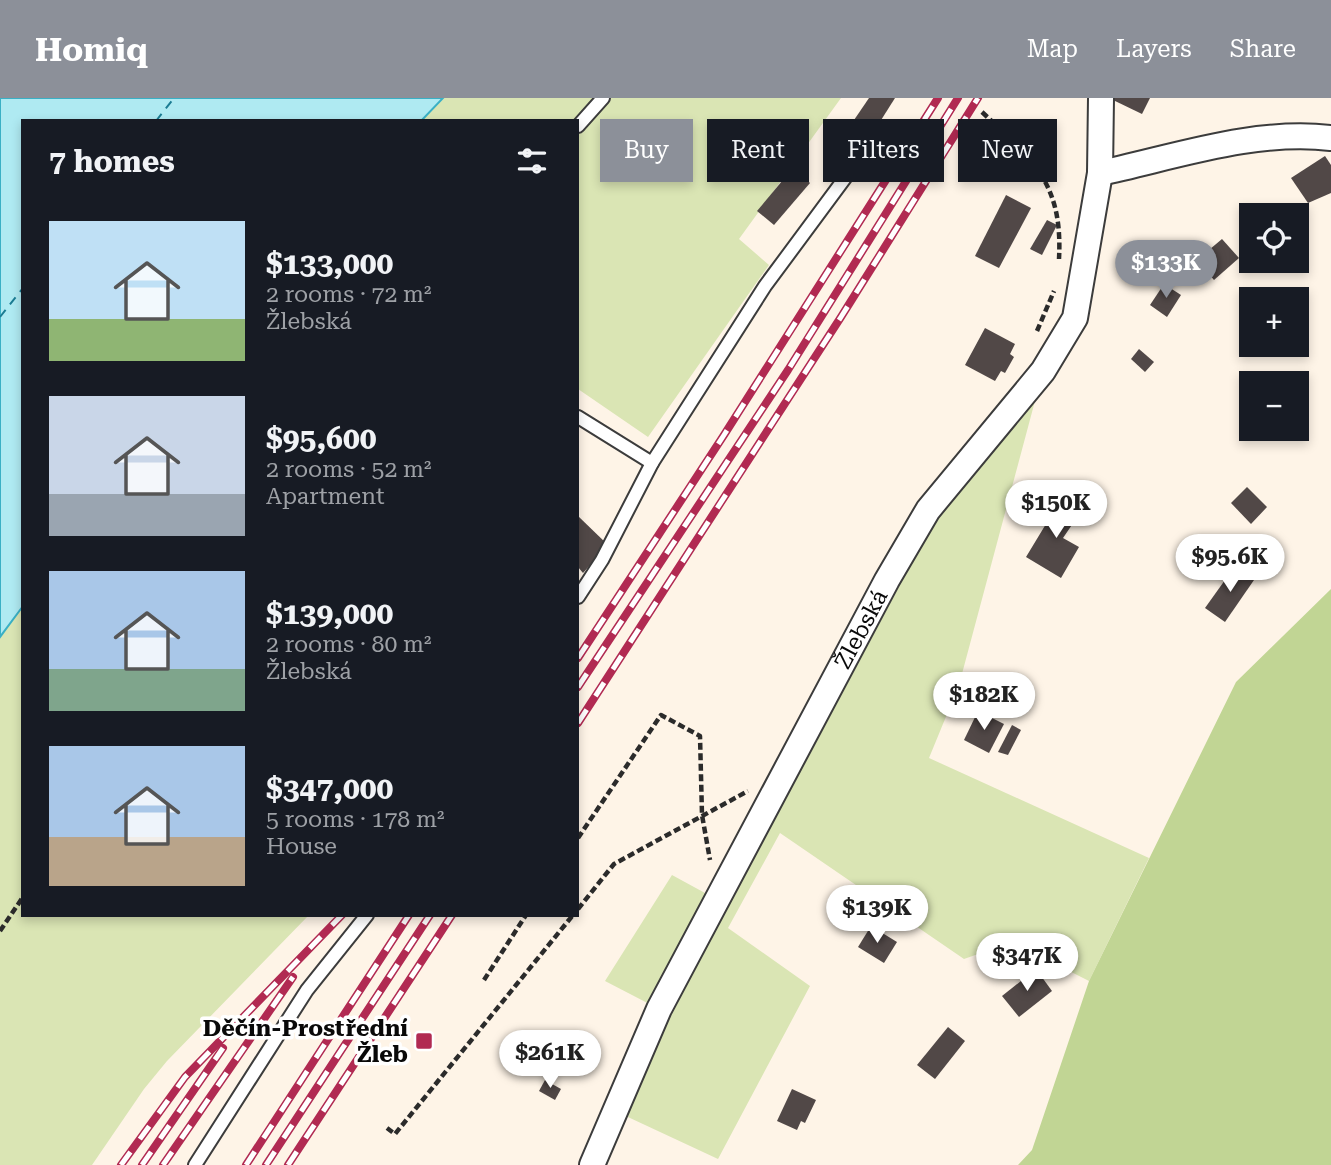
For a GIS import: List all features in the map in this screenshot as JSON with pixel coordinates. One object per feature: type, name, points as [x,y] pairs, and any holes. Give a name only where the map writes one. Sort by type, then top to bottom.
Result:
[{"type":"street","name":"Žlebská","points":[[592,1165],[659,1009],[849,648],[928,510],[1043,371],[1075,318],[1100,173],[1101,98]]},
{"type":"street","points":[[1100,173],[1295,134],[1331,138]]},
{"type":"lane","points":[[579,125],[603,98]]},
{"type":"lane","points":[[579,595],[602,560],[652,463],[765,286],[842,182]]},
{"type":"lane","points":[[579,418],[652,463]]},
{"type":"lane","points":[[195,1165],[307,990],[365,917]]},
{"type":"path","points":[[982,112],[1030,157],[1047,183],[1061,226],[1058,271]]},
{"type":"path","points":[[1035,335],[1057,283]]},
{"type":"path","points":[[579,837],[661,715],[700,736],[702,816],[717,899]]},
{"type":"path","points":[[579,908],[614,864],[772,778],[780,780]]},
{"type":"path","points":[[0,931],[21,900]]},
{"type":"path","points":[[484,980],[525,917]]},
{"type":"path","points":[[387,1128],[396,1134],[571,917]]},
{"type":"green space","points":[[443,98],[841,98],[826,119],[823,119],[809,142],[809,119],[707,119],[707,182],[780,182],[739,239],[769,265],[648,437],[579,390],[579,119],[423,119]]},
{"type":"green space","points":[[1043,371],[959,685],[929,758],[1149,858],[1089,981],[1012,942],[964,959],[780,833],[728,928],[810,986],[718,1159],[615,1111],[659,1009],[605,981],[672,875],[716,899],[887,580]]},
{"type":"green space","points":[[1331,589],[1331,1165],[1018,1165],[1032,1150],[1089,981],[1236,682]]},
{"type":"green space","points":[[21,609],[21,917],[307,917],[167,1061],[144,1089],[92,1165],[0,1165],[0,637]]},
{"type":"water","points":[[0,98],[443,98],[423,119],[21,119],[21,609],[0,637]]},
{"type":"building","points":[[869,98],[895,98],[882,119],[855,119]]},
{"type":"building","points":[[1150,98],[1142,114],[1113,100]]},
{"type":"building","points":[[1325,156],[1331,165],[1331,193],[1308,203],[1291,178]]},
{"type":"building","points":[[781,182],[810,183],[774,225],[757,211]]},
{"type":"building","points":[[1006,195],[1031,208],[999,268],[975,256]]},
{"type":"building","points":[[1047,220],[1057,225],[1042,255],[1030,249]]},
{"type":"building","points":[[1222,239],[1239,258],[1214,280],[1197,260]]},
{"type":"building","points":[[1164,284],[1181,295],[1167,317],[1150,305]]},
{"type":"building","points":[[985,328],[1015,344],[1010,354],[1014,357],[1005,373],[1001,371],[995,381],[965,365]]},
{"type":"building","points":[[1139,349],[1154,362],[1145,372],[1131,359]]},
{"type":"building","points":[[1247,487],[1267,507],[1251,524],[1231,503]]},
{"type":"building","points":[[1057,498],[1080,513],[1063,538],[1079,547],[1061,578],[1026,557],[1049,519],[1046,516]]},
{"type":"building","points":[[579,517],[608,545],[583,573],[579,568]]},
{"type":"building","points":[[1235,566],[1254,580],[1225,622],[1205,608]]},
{"type":"building","points":[[978,711],[1004,724],[989,753],[964,740]]},
{"type":"building","points":[[1012,725],[1021,730],[1008,755],[998,752]]},
{"type":"building","points":[[871,926],[897,942],[884,963],[858,947]]},
{"type":"building","points":[[1036,969],[1052,991],[1019,1017],[1002,996]]},
{"type":"building","points":[[948,1027],[965,1041],[935,1079],[917,1065]]},
{"type":"building","points":[[545,1080],[561,1089],[555,1100],[539,1091]]},
{"type":"building","points":[[792,1089],[816,1100],[805,1123],[801,1121],[797,1130],[777,1121]]},
{"type":"ferry route","points":[[158,119],[174,98]]},
{"type":"ferry route","points":[[0,317],[21,291]]},
{"type":"railway","points":[[579,656],[724,435],[938,98]]},
{"type":"railway","points":[[579,685],[788,370],[958,98]]},
{"type":"railway","points":[[579,721],[841,317],[978,98]]},
{"type":"railway","points":[[121,1165],[185,1077],[340,917]]},
{"type":"railway","points":[[246,1165],[408,917]]},
{"type":"railway","points":[[266,1165],[429,917]]},
{"type":"railway","points":[[288,1165],[451,917]]},
{"type":"railway","points":[[163,1165],[293,977]]},
{"type":"railway","points":[[142,1165],[223,1048]]},
{"type":"place","name":"Děčín-Prostřední Žleb","points":[[424,1041]]}]
